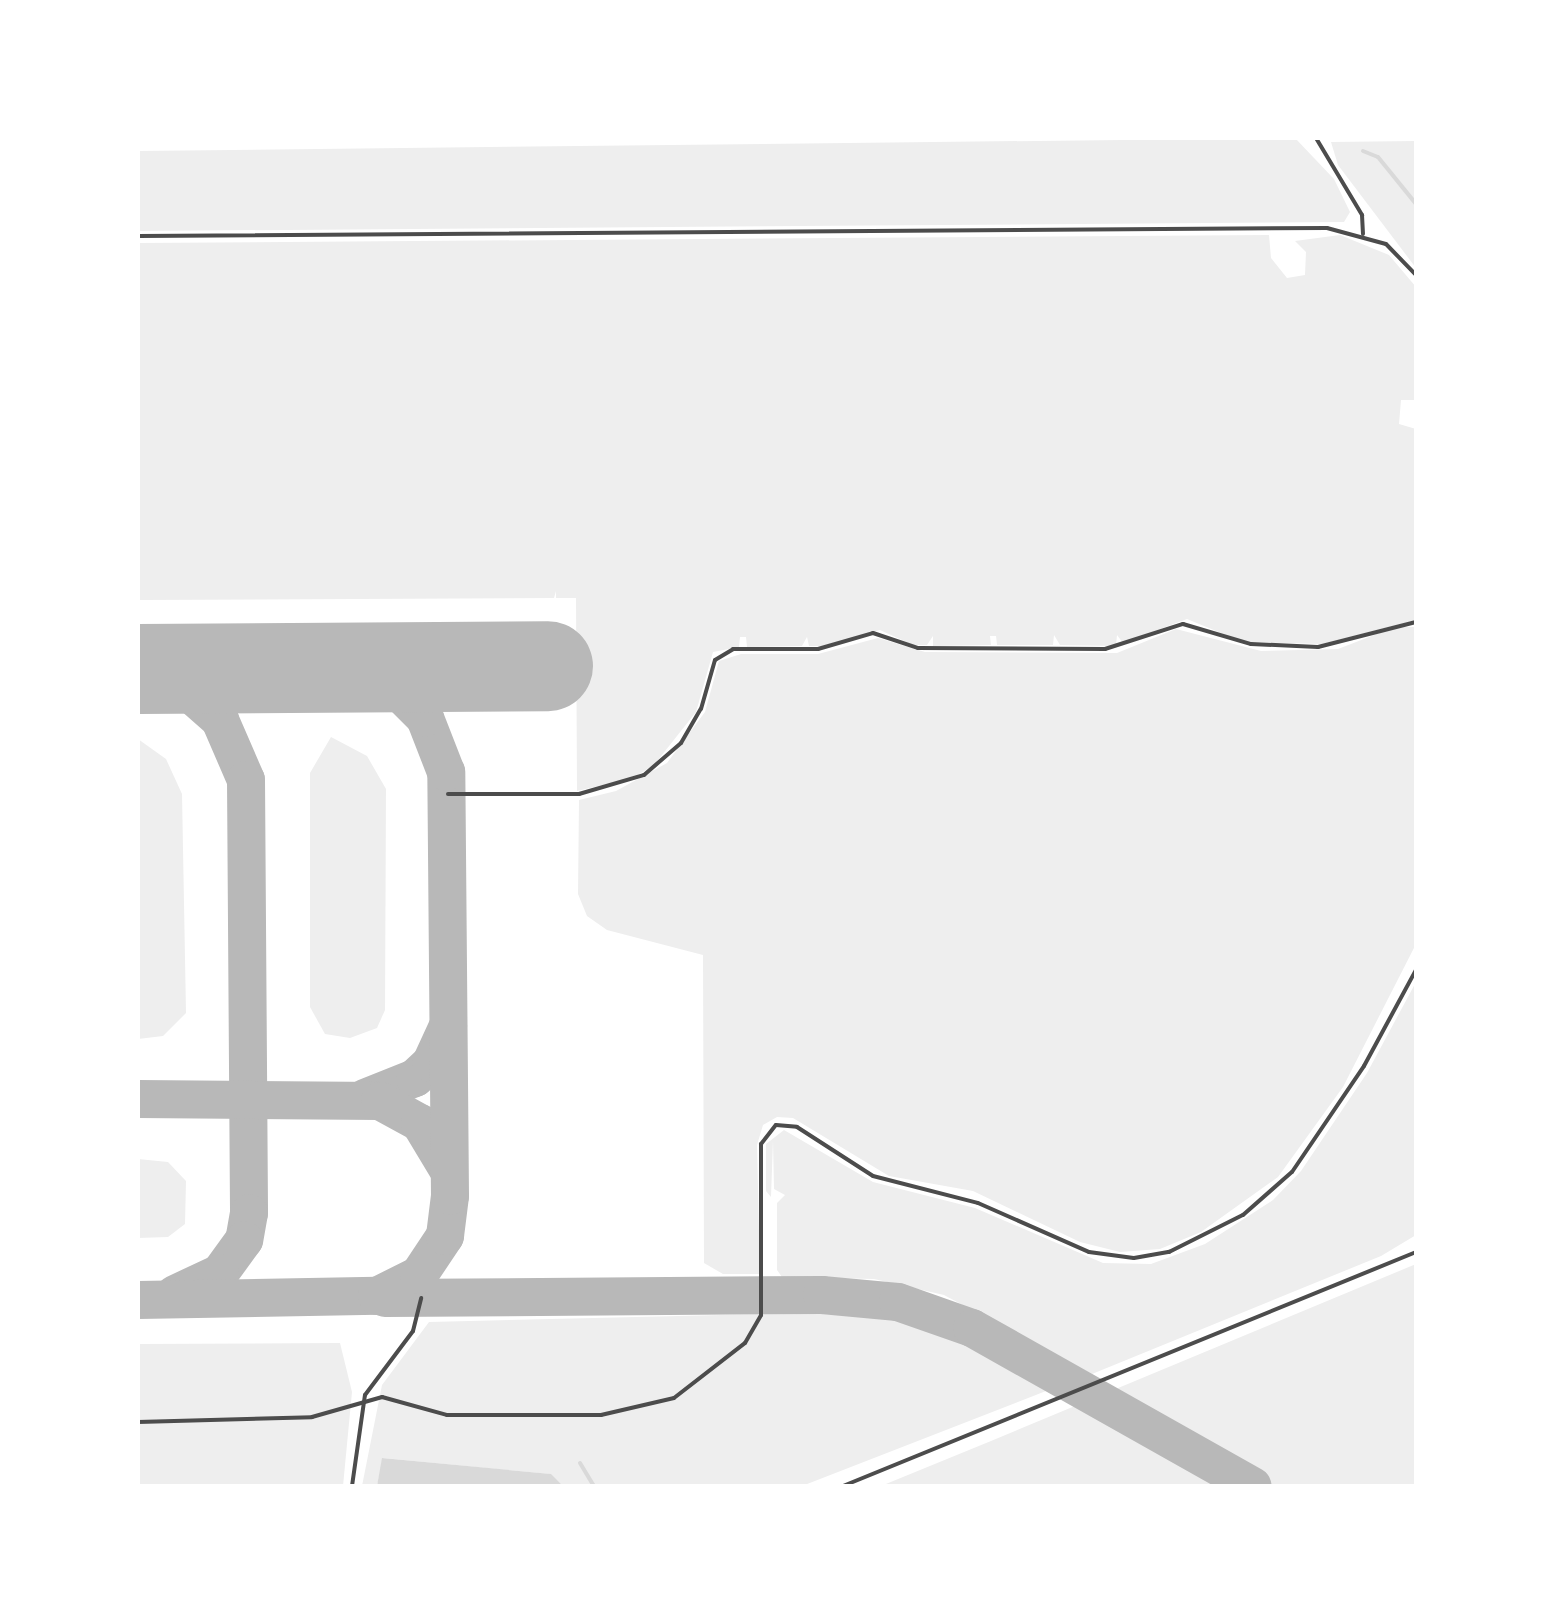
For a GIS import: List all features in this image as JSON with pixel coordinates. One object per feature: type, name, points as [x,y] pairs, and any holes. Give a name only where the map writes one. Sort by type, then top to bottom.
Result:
[{"type":"lane","points":[[1316,138],[1362,215],[1363,234]]},
{"type":"lane","points":[[138,236],[1327,228],[1363,234],[1386,244],[1416,275]]},
{"type":"lane","points":[[448,794],[579,794],[644,775],[681,743],[701,709],[715,660],[733,650],[818,649],[867,633],[918,648],[1105,650],[1183,624],[1251,644],[1318,647],[1416,622]]},
{"type":"lane","points":[[138,1422],[312,1417],[388,1398],[447,1415],[648,1408],[686,1390],[746,1343],[764,1295],[761,1144],[776,1125],[798,1127],[873,1176],[978,1203],[1089,1252],[1118,1258],[1170,1252],[1243,1215],[1292,1172],[1364,1066],[1416,970]]},
{"type":"lane","points":[[843,1486],[1416,1252]]},
{"type":"lane","points":[[352,1486],[363,1402],[414,1331],[421,1298]]},
{"type":"shaded area","points":[[1295,138],[1334,179],[1350,212],[1344,222],[138,231],[138,151]]},
{"type":"shaded area","points":[[1416,141],[1416,268],[1338,165],[1331,142]]},
{"type":"shaded area","points":[[1269,235],[1271,258],[1287,278],[1305,275],[1306,252],[1295,241],[1340,235],[1389,255],[1416,287],[1416,400],[1401,400],[1399,424],[1416,429],[1416,620],[1322,644],[1243,642],[1187,619],[1123,643],[1117,635],[1116,646],[1060,645],[1054,635],[1053,645],[997,645],[996,636],[990,636],[991,645],[933,646],[933,636],[927,645],[913,645],[880,630],[822,646],[809,646],[807,637],[802,646],[747,647],[746,637],[740,637],[739,647],[713,652],[696,712],[654,765],[633,778],[577,791],[576,598],[556,598],[556,591],[554,598],[138,600],[138,243]]},
{"type":"shaded area","points":[[1395,627],[1416,627],[1416,944],[1343,1087],[1278,1177],[1201,1232],[1160,1249],[1120,1252],[1080,1242],[973,1191],[889,1176],[793,1118],[777,1117],[763,1125],[757,1145],[760,1274],[723,1274],[704,1263],[703,955],[607,930],[587,916],[578,894],[579,800],[616,791],[667,763],[705,712],[719,661],[741,654],[818,654],[878,638],[925,652],[1117,653],[1176,629],[1261,651],[1338,649]]},
{"type":"shaded area","points":[[331,737],[367,756],[386,789],[385,1010],[377,1028],[350,1038],[325,1034],[310,1007],[310,773]]},
{"type":"shaded area","points":[[138,739],[166,759],[182,794],[186,1013],[163,1036],[138,1039]]},
{"type":"shaded area","points":[[1416,982],[1416,1235],[1381,1256],[1092,1374],[944,1295],[874,1279],[782,1277],[777,1270],[777,1203],[785,1195],[774,1189],[773,1140],[771,1197],[766,1191],[766,1144],[784,1130],[873,1182],[975,1208],[1103,1263],[1151,1264],[1205,1244],[1273,1200],[1301,1171],[1367,1073]]},
{"type":"shaded area","points":[[138,1159],[168,1162],[186,1181],[185,1224],[168,1237],[138,1238]]},
{"type":"shaded area","points":[[1416,1264],[1416,1486],[881,1486],[991,1441]]},
{"type":"shaded area","points":[[805,1313],[888,1318],[959,1341],[1046,1391],[802,1486],[563,1486],[550,1474],[383,1458],[377,1486],[362,1486],[382,1385],[429,1322]]},
{"type":"shaded area","points":[[340,1343],[352,1392],[343,1486],[138,1486],[138,1344]]},
{"type":"shaded area","points":[[382,1458],[551,1474],[563,1486],[377,1486]]},
{"type":"waterway","points":[[1363,151],[1378,157],[1416,204]]},
{"type":"waterway","points":[[580,1463],[594,1486]]},
{"type":"taxiway","points":[[138,1300],[377,1296],[419,1275],[445,1236],[450,1196],[446,772],[425,718],[395,688],[355,667]]},
{"type":"taxiway","points":[[138,673],[185,689],[220,720],[246,780],[249,1213],[244,1240],[220,1273],[175,1294]]},
{"type":"taxiway","points":[[365,1098],[415,1078],[431,1063],[448,1026]]},
{"type":"taxiway","points":[[138,1099],[380,1101],[420,1123],[447,1168]]},
{"type":"taxiway","points":[[385,1298],[822,1295],[898,1302],[972,1328],[1252,1486]]},
{"type":"runway","points":[[138,669],[548,666]]}]
